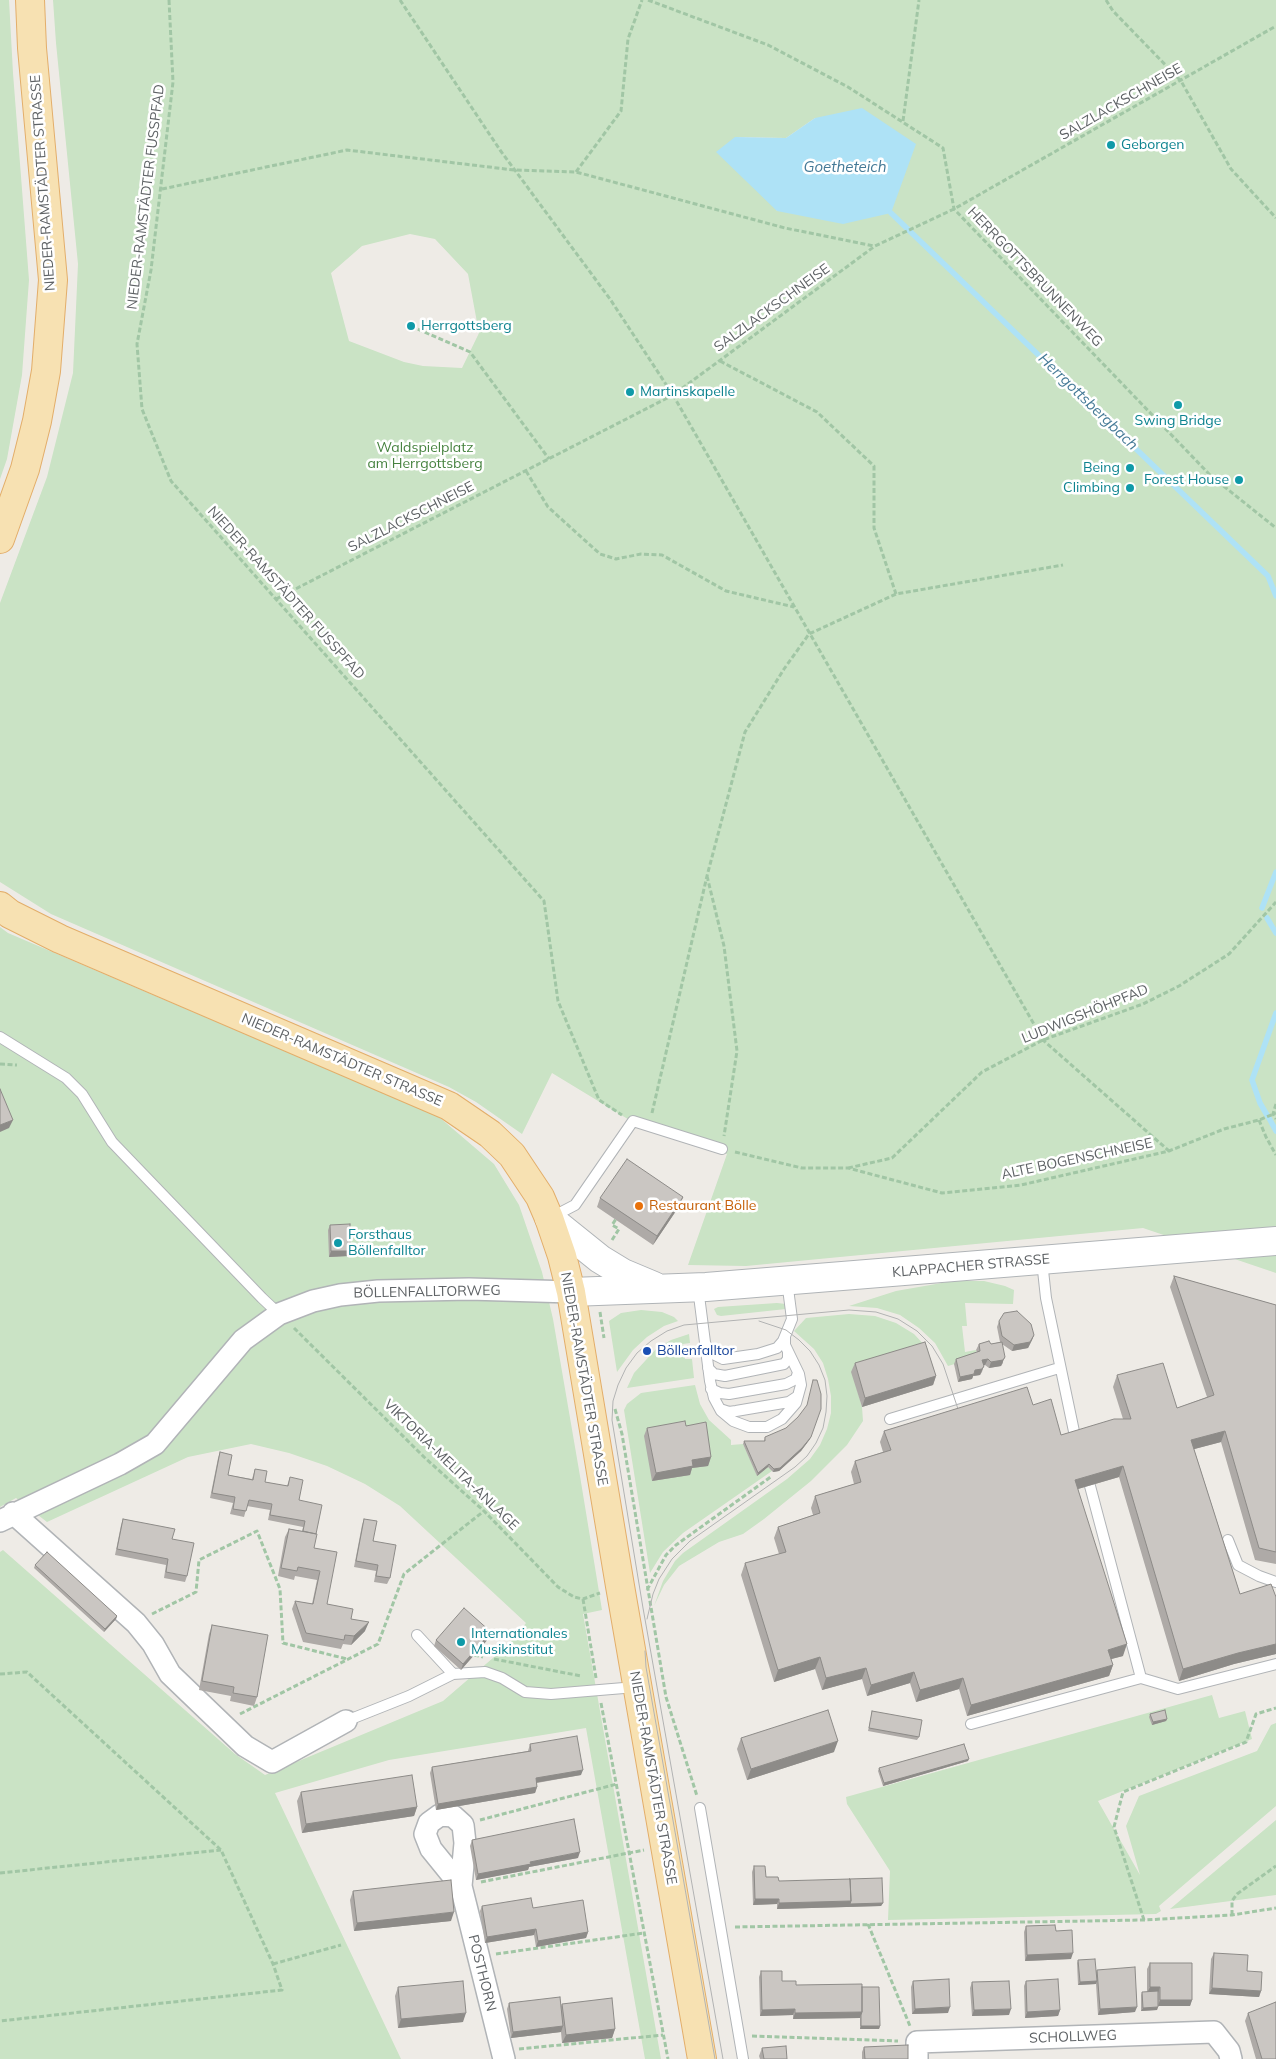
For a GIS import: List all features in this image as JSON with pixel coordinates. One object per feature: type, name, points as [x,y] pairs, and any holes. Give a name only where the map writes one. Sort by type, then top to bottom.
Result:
[{"type":"main road","name":"NIEDER-RAMSTÄDTER STRASSE","points":[[0,539],[25,469],[37,421],[46,371],[53,280],[32,48],[30,0]]},
{"type":"main road","name":"NIEDER-RAMSTÄDTER STRASSE","points":[[0,906],[10,914],[60,939],[449,1106],[490,1134],[512,1156],[540,1197],[549,1218],[571,1292],[702,2059]]},
{"type":"main road","name":"KLAPPACHER STRASSE","points":[[549,1218],[592,1253],[623,1273],[665,1290]]},
{"type":"main road","name":"KLAPPACHER STRASSE","points":[[571,1292],[665,1290],[1276,1241]]},
{"type":"street","name":"BÖLLENFALLTORWEG","points":[[7,1517],[120,1464],[156,1444],[243,1340],[279,1314],[313,1301],[340,1295],[378,1291],[469,1288],[571,1292]]},
{"type":"street","points":[[7,1517],[136,1623],[153,1644],[170,1674],[246,1746],[272,1762],[346,1721]]},
{"type":"street","name":"POSTHORN","points":[[461,1886],[430,1849],[426,1834],[429,1823],[440,1815],[453,1816],[463,1825],[465,1842],[461,1886],[503,2055]]},
{"type":"street","name":"SCHOLLWEG","points":[[917,2050],[1214,2032],[1229,2051],[1231,2059]]},
{"type":"lane","points":[[0,1037],[66,1078],[82,1094],[112,1142],[279,1314]]},
{"type":"lane","points":[[549,1218],[575,1205],[633,1121],[722,1149]]},
{"type":"lane","points":[[1042,1260],[1046,1298],[1059,1368],[1076,1441]]},
{"type":"lane","points":[[705,1344],[715,1355],[727,1360],[776,1348],[785,1337],[792,1319],[787,1281]]},
{"type":"lane","points":[[698,1287],[711,1388],[720,1409],[737,1424],[764,1428],[782,1419],[796,1402],[801,1385],[798,1372],[785,1345],[785,1337]]},
{"type":"lane","points":[[708,1368],[714,1374],[725,1376],[784,1364],[788,1359],[788,1354]]},
{"type":"lane","points":[[890,1419],[1059,1368]]},
{"type":"lane","points":[[711,1388],[720,1393],[729,1394],[781,1385],[793,1381],[797,1377],[798,1372]]},
{"type":"lane","points":[[720,1409],[732,1412],[788,1402],[798,1396]]},
{"type":"lane","points":[[1090,1486],[1141,1678]]},
{"type":"lane","points":[[1228,1540],[1238,1565],[1276,1582]]},
{"type":"lane","points":[[417,1635],[453,1674]]},
{"type":"lane","points":[[971,1724],[1141,1678],[1178,1689],[1276,1664]]},
{"type":"lane","points":[[346,1721],[410,1696],[453,1674],[485,1672],[502,1678],[525,1692],[551,1694],[637,1687]]},
{"type":"lane","points":[[700,1808],[743,2059]]},
{"type":"path","name":"NIEDER-RAMSTÄDTER FUSSPFAD","points":[[169,0],[173,82],[162,189],[151,270],[137,344],[142,409],[172,481],[544,901],[558,1001],[599,1100],[633,1121]]},
{"type":"path","points":[[400,0],[514,170],[610,299],[674,395],[794,608],[1043,1040],[1170,1151]]},
{"type":"path","points":[[576,172],[620,111],[628,39],[642,0]]},
{"type":"path","name":"HERRGOTTSBRUNNENWEG","points":[[648,0],[768,45],[848,87],[943,148],[954,209],[1211,476],[1276,528]]},
{"type":"path","points":[[903,121],[919,0]]},
{"type":"path","points":[[1106,0],[1113,11],[1181,81],[1230,169],[1276,218]]},
{"type":"path","name":"SALZLACKSCHNEISE","points":[[276,599],[674,395],[875,246],[954,209],[1276,26]]},
{"type":"path","points":[[162,189],[347,150],[514,170],[576,172],[785,228],[875,246]]},
{"type":"path","points":[[412,326],[470,352],[549,459]]},
{"type":"path","points":[[720,360],[817,412],[874,466],[874,528],[896,594]]},
{"type":"path","points":[[526,470],[548,507],[600,554],[616,559],[641,554],[662,555],[726,591],[794,608]]},
{"type":"path","points":[[649,1125],[707,876],[745,732],[784,669],[810,634],[896,594],[1063,565]]},
{"type":"path","points":[[707,876],[724,946],[737,1050],[722,1149],[802,1168],[848,1168]]},
{"type":"path","name":"LUDWIGSHÖHPFAD","points":[[848,1168],[892,1158],[982,1072],[1043,1040],[1143,1004],[1179,986],[1229,954],[1276,902]]},
{"type":"path","points":[[1276,1104],[1274,1113],[1276,1119]]},
{"type":"path","name":"ALTE BOGENSCHNEISE","points":[[848,1168],[942,1193],[1021,1185],[1170,1151],[1224,1128],[1260,1120],[1274,1113]]},
{"type":"path","points":[[1260,1120],[1266,1137],[1276,1155]]},
{"type":"path","points":[[614,1237],[619,1230],[612,1225],[616,1220]]},
{"type":"path","name":"VIKTORIA-MELITA-ANLAGE","points":[[279,1314],[424,1457],[484,1511],[558,1587],[574,1598],[583,1599]]},
{"type":"path","points":[[601,1316],[605,1345]]},
{"type":"path","points":[[613,1401],[622,1434],[666,1697],[700,1808]]},
{"type":"path","points":[[645,1597],[666,1554],[680,1540],[772,1476]]},
{"type":"path","points":[[222,1723],[378,1644],[404,1574],[484,1511]]},
{"type":"path","points":[[136,1623],[196,1592],[199,1560],[257,1531],[280,1589],[283,1643],[347,1659]]},
{"type":"path","points":[[620,1586],[583,1599],[598,1691],[668,2059]]},
{"type":"path","points":[[474,1655],[484,1657]]},
{"type":"path","points":[[493,1658],[596,1679]]},
{"type":"path","points":[[0,1674],[27,1672],[222,1850],[273,1964],[282,1990],[0,2021]]},
{"type":"path","points":[[1144,1920],[1114,1827],[1123,1792],[1246,1742],[1256,1714],[1276,1708]]},
{"type":"path","points":[[463,1825],[617,1784]]},
{"type":"path","points":[[461,1886],[664,1845]]},
{"type":"path","points":[[0,1874],[222,1850]]},
{"type":"path","points":[[1232,1915],[1232,1901],[1237,1894],[1276,1866]]},
{"type":"path","points":[[721,1928],[1144,1920],[1232,1915],[1276,1908]]},
{"type":"path","points":[[739,2036],[917,2050],[868,1924]]},
{"type":"path","points":[[478,1956],[644,1933]]},
{"type":"path","points":[[273,1964],[341,1945]]},
{"type":"path","points":[[503,2055],[663,2035]]},
{"type":"green space","points":[[0,0],[9,0],[29,280],[22,375],[7,459],[0,479]]},
{"type":"green space","name":"Waldspielplatz am Herrgottsberg","points":[[53,0],[1276,0],[1276,1273],[1143,1228],[746,1266],[688,1265],[727,1154],[636,1124],[552,1073],[522,1134],[476,1102],[449,1087],[51,914],[0,882],[0,603],[47,477],[73,373],[78,264]],"holes":[[[815,118],[777,211],[735,137],[786,138]],[[410,234],[435,239],[468,274],[479,333],[462,368],[423,366],[404,362],[349,341],[331,273],[362,246]]]},
{"type":"green space","points":[[0,927],[8,933],[439,1117],[494,1164],[519,1205],[542,1272],[553,1319],[580,1476],[602,1610],[583,1614],[661,2059],[645,2059],[586,1728],[389,1760],[275,1793],[401,2059],[0,2059],[0,1552],[3,1550],[235,1754],[265,1775],[443,1701],[508,1645],[526,1623],[400,1506],[365,1484],[327,1466],[289,1453],[251,1444],[188,1457],[47,1522],[16,1498],[0,1507]]},
{"type":"green space","points":[[953,1281],[984,1281],[1014,1290],[1013,1304],[965,1303],[967,1326],[962,1326],[965,1352],[976,1350],[978,1357],[948,1366],[935,1343],[919,1328],[900,1315],[877,1308],[849,1306],[896,1291]]},
{"type":"green space","points":[[786,1304],[786,1309],[721,1316],[717,1315],[714,1309],[718,1307]]},
{"type":"green space","points":[[641,1310],[662,1312],[674,1317],[678,1321],[664,1326],[647,1337],[633,1350],[617,1372],[609,1321],[621,1313]]},
{"type":"green space","points":[[849,1314],[875,1316],[896,1323],[914,1334],[928,1349],[852,1372],[862,1407],[863,1421],[847,1445],[811,1481],[764,1519],[743,1534],[719,1542],[679,1566],[664,1585],[654,1606],[663,1581],[675,1561],[683,1553],[787,1479],[810,1459],[820,1445],[831,1413],[828,1379],[823,1363],[814,1349],[794,1331],[806,1318]]},
{"type":"green space","points":[[689,1334],[690,1343],[683,1344],[685,1359],[692,1359],[694,1378],[627,1388],[634,1373],[656,1349],[671,1340]]},
{"type":"green space","points":[[695,1385],[700,1404],[709,1420],[731,1440],[731,1445],[743,1444],[757,1475],[768,1467],[772,1471],[683,1533],[663,1552],[650,1573],[624,1410],[627,1404],[641,1393]]},
{"type":"green space","points":[[1212,1695],[1219,1718],[1245,1711],[1252,1739],[1098,1801],[1140,1875],[1126,1826],[1139,1796],[1257,1751],[1271,1725],[1276,1723],[1276,1806],[1159,1906],[1161,1911],[1156,1914],[888,1920],[890,1871],[847,1804],[846,1797]]},
{"type":"green space","points":[[1276,1820],[1276,1895],[1170,1909]]},
{"type":"water","name":"Goetheteich","points":[[862,108],[916,144],[891,213],[843,224],[777,211],[716,152],[735,137],[786,138],[815,118]]},
{"type":"building","points":[[0,1089],[13,1120],[0,1125]]},
{"type":"building","name":"Restaurant Bölle","points":[[627,1159],[683,1197],[657,1236],[600,1198]]},
{"type":"building","name":"Forsthaus Böllenfalltor","points":[[350,1224],[350,1251],[331,1251],[330,1225]]},
{"type":"building","points":[[1174,1276],[1276,1305],[1276,1552],[1259,1548],[1225,1431],[1191,1440],[1240,1594],[1271,1584],[1276,1597],[1276,1644],[1183,1669],[1123,1466],[1075,1480],[1127,1644],[1108,1650],[1113,1665],[971,1705],[963,1678],[920,1690],[914,1672],[871,1685],[866,1668],[826,1678],[820,1657],[778,1670],[745,1563],[786,1552],[778,1527],[820,1513],[815,1496],[861,1482],[855,1461],[891,1450],[884,1431],[1027,1387],[1033,1405],[1051,1399],[1061,1435],[1114,1419],[1131,1419],[1117,1375],[1163,1363],[1177,1408],[1214,1395]]},
{"type":"building","points":[[1017,1311],[1031,1324],[1034,1335],[1030,1342],[1014,1345],[1002,1336],[999,1321],[1004,1313]]},
{"type":"building","points":[[989,1341],[991,1344],[1002,1342],[1005,1357],[1003,1360],[991,1362],[988,1359],[982,1360],[984,1366],[982,1369],[975,1370],[974,1374],[960,1377],[956,1359],[980,1351],[979,1344]]},
{"type":"building","points":[[925,1342],[936,1376],[865,1398],[855,1363]]},
{"type":"building","points":[[813,1380],[817,1380],[821,1394],[821,1409],[811,1437],[780,1468],[774,1469],[769,1464],[758,1473],[744,1441],[765,1441],[765,1437],[786,1428],[807,1405]]},
{"type":"building","points":[[685,1421],[686,1426],[706,1422],[711,1457],[692,1460],[693,1466],[656,1473],[647,1428]]},
{"type":"building","points":[[220,1452],[232,1455],[228,1475],[253,1480],[255,1469],[267,1471],[265,1482],[288,1486],[290,1477],[303,1480],[299,1500],[322,1505],[316,1534],[303,1531],[305,1521],[270,1515],[272,1504],[249,1500],[246,1511],[233,1509],[235,1497],[212,1493]]},
{"type":"building","points":[[123,1519],[175,1529],[172,1539],[194,1543],[187,1576],[166,1572],[168,1559],[117,1549]]},
{"type":"building","points":[[364,1519],[377,1521],[373,1541],[396,1545],[390,1578],[376,1576],[378,1565],[356,1561]]},
{"type":"building","points":[[289,1529],[317,1534],[314,1548],[337,1552],[327,1604],[353,1609],[351,1619],[369,1622],[354,1636],[345,1635],[344,1640],[306,1633],[295,1601],[313,1604],[320,1571],[298,1567],[297,1571],[281,1568]]},
{"type":"building","points":[[47,1552],[117,1616],[105,1629],[35,1565]]},
{"type":"building","name":"Internationales Musikinstitut","points":[[464,1608],[491,1632],[463,1664],[436,1640]]},
{"type":"building","points":[[212,1625],[268,1635],[257,1697],[233,1693],[234,1687],[202,1681]]},
{"type":"building","points":[[828,1710],[838,1741],[751,1769],[741,1738]]},
{"type":"building","points":[[1165,1710],[1167,1719],[1153,1722],[1150,1714]]},
{"type":"building","points":[[872,1711],[922,1720],[919,1737],[869,1728]]},
{"type":"building","points":[[577,1736],[583,1770],[536,1778],[537,1787],[438,1804],[432,1767],[531,1751],[530,1744]]},
{"type":"building","points":[[964,1744],[969,1759],[884,1783],[879,1768]]},
{"type":"building","points":[[412,1775],[417,1807],[306,1824],[301,1792]]},
{"type":"building","points":[[574,1819],[580,1852],[478,1874],[472,1840]]},
{"type":"building","points":[[754,1866],[765,1866],[766,1877],[778,1877],[779,1881],[850,1879],[851,1901],[779,1903],[779,1899],[755,1899]]},
{"type":"building","points":[[882,1878],[883,1903],[850,1904],[849,1879]]},
{"type":"building","points":[[451,1880],[454,1912],[357,1923],[353,1891]]},
{"type":"building","points":[[531,1898],[533,1908],[583,1900],[588,1932],[538,1941],[536,1929],[487,1937],[482,1906]]},
{"type":"building","points":[[1055,1925],[1056,1931],[1072,1930],[1073,1953],[1027,1955],[1026,1926]]},
{"type":"building","points":[[1214,1953],[1248,1955],[1247,1971],[1262,1972],[1261,1991],[1212,1988]]},
{"type":"building","points":[[1095,1959],[1097,1981],[1080,1982],[1078,1960]]},
{"type":"building","points":[[1150,1963],[1192,1963],[1192,2000],[1160,2000],[1160,1987],[1150,1987]]},
{"type":"building","points":[[1135,1967],[1137,2007],[1100,2009],[1097,1970]]},
{"type":"building","points":[[761,1971],[782,1971],[782,1981],[796,1981],[796,1985],[862,1984],[862,2012],[795,2013],[795,2009],[762,2010]]},
{"type":"building","points":[[949,1979],[950,2007],[915,2009],[913,1981]]},
{"type":"building","points":[[1058,1979],[1060,2010],[1027,2012],[1026,1981]]},
{"type":"building","points":[[463,1981],[466,2013],[401,2019],[398,1987]]},
{"type":"building","points":[[1009,1981],[1011,2009],[974,2010],[972,1982]]},
{"type":"building","points":[[862,1987],[879,1987],[880,2026],[861,2026]]},
{"type":"building","points":[[1158,1991],[1158,2007],[1143,2008],[1142,1992]]},
{"type":"building","points":[[560,1997],[563,2026],[513,2032],[509,2003]]},
{"type":"building","points":[[612,1998],[615,2029],[566,2035],[562,2004]]},
{"type":"building","points":[[1276,2002],[1276,2059],[1262,2059],[1248,2013]]},
{"type":"building","points":[[908,2045],[908,2059],[865,2059],[864,2047]]},
{"type":"building","points":[[786,2046],[787,2059],[764,2059],[762,2048]]},
{"type":"waterway","name":"Herrgottsbergbach","points":[[891,213],[1268,576],[1276,596]]},
{"type":"waterway","name":"Herrgottsbergbach","points":[[1262,908],[1276,872]]},
{"type":"waterway","name":"Herrgottsbergbach","points":[[1267,918],[1276,933]]},
{"type":"waterway","name":"Herrgottsbergbach","points":[[1267,1115],[1260,1103],[1252,1080],[1276,1013]]},
{"type":"waterway","name":"Herrgottsbergbach","points":[[1269,1118],[1276,1131]]},
{"type":"tram line","points":[[723,2059],[643,1608],[612,1420],[613,1401],[618,1385],[626,1368],[637,1353],[667,1331],[684,1325],[849,1310],[876,1312],[898,1319],[917,1331],[932,1346],[943,1364],[961,1418]]},
{"type":"tram line","points":[[647,1619],[659,1579],[672,1559],[690,1541],[795,1467],[807,1456],[823,1428],[827,1396],[825,1380],[819,1365],[810,1351],[786,1330],[759,1321]]},
{"type":"tram line","points":[[645,1651],[646,1667],[715,2059]]},
{"type":"place","name":"Geborgen","points":[[1111,145]]},
{"type":"place","name":"Herrgottsberg","points":[[411,326]]},
{"type":"place","name":"Martinskapelle","points":[[630,392]]},
{"type":"place","name":"Swing Bridge","points":[[1178,405]]},
{"type":"place","name":"Being","points":[[1130,468]]},
{"type":"place","name":"Forest House","points":[[1239,480]]},
{"type":"place","name":"Climbing","points":[[1130,488]]},
{"type":"place","name":"Restaurant Bölle","points":[[639,1206]]},
{"type":"place","name":"Forsthaus Böllenfalltor","points":[[338,1243]]},
{"type":"place","name":"Böllenfalltor","points":[[647,1351]]},
{"type":"place","name":"Internationales Musikinstitut","points":[[461,1642]]}]
